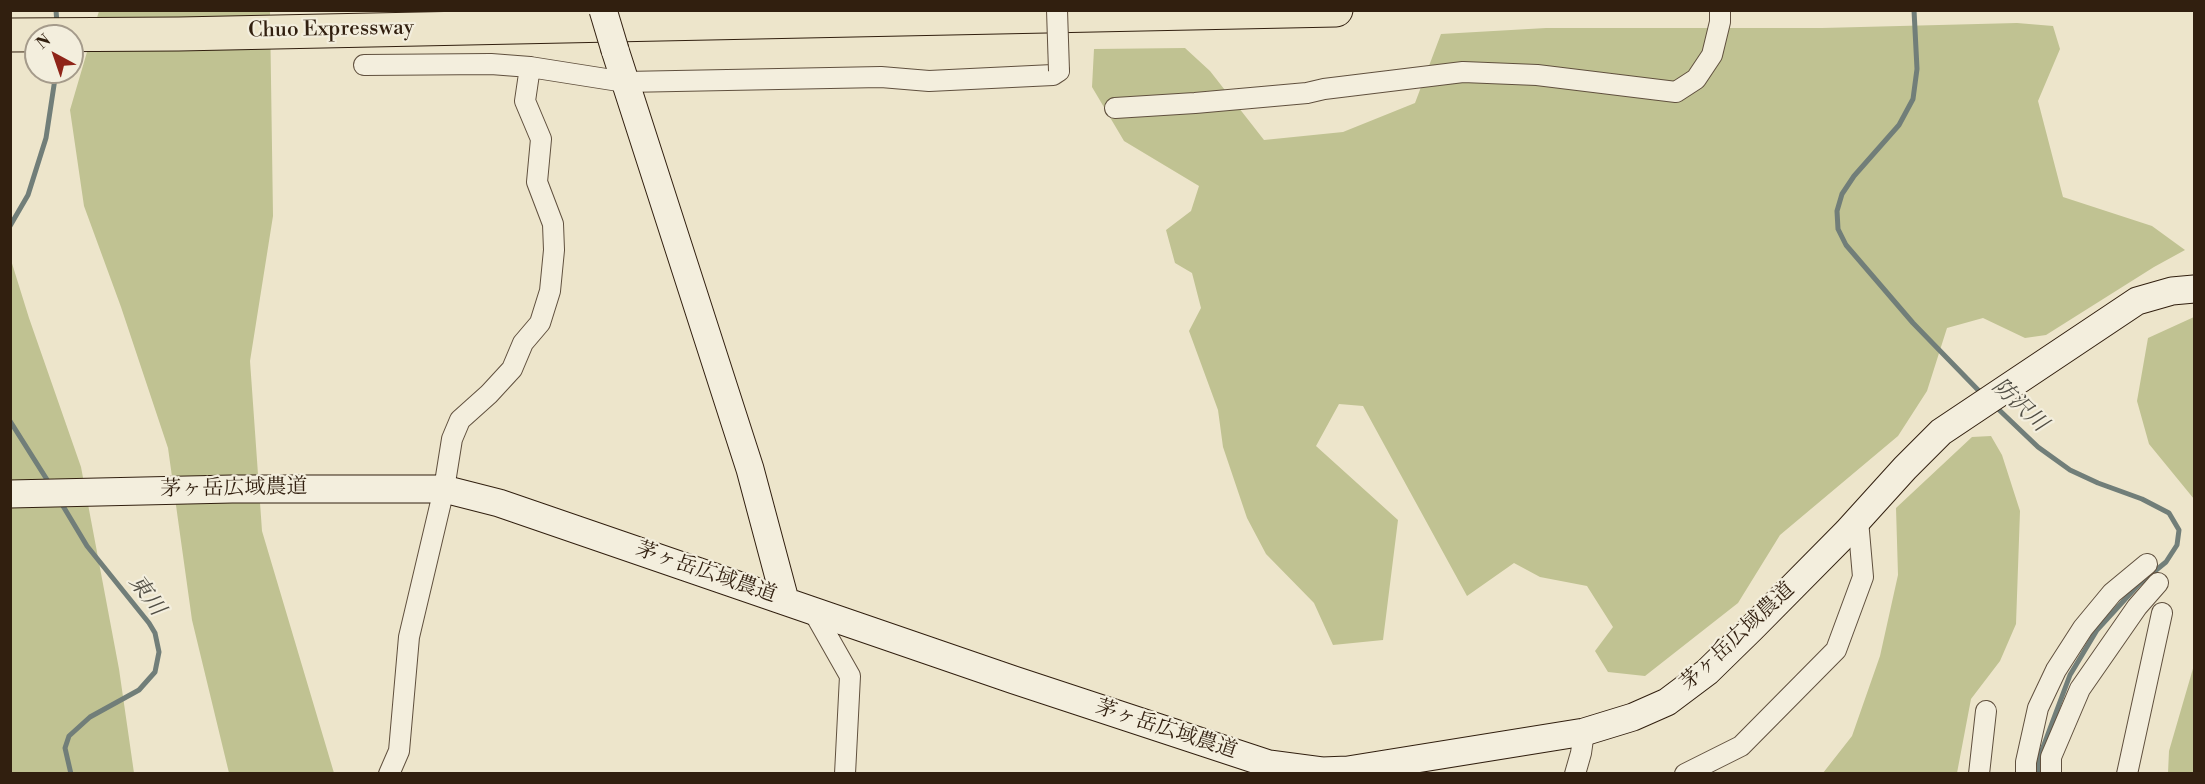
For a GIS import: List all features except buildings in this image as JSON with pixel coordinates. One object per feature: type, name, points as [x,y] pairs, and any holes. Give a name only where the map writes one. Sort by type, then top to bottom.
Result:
[{"type":"highway","name":"Chuo Expressway","points":[[10,35],[1336,10]]},
{"type":"street","points":[[603,10],[750,469],[785,600]]},
{"type":"street","points":[[364,65],[491,64],[530,67],[625,82],[881,77],[929,81],[1053,75],[1059,71],[1057,10]]},
{"type":"street","points":[[1115,108],[1307,93],[1463,72],[1538,75],[1676,92],[1696,79],[1712,55],[1720,22],[1720,10]]},
{"type":"street","points":[[389,774],[399,751],[409,637],[444,489],[452,439],[460,420],[512,369],[523,343],[540,323],[550,291],[555,250],[553,224],[537,182],[541,139],[525,100],[530,67]]},
{"type":"street","name":"茅ヶ岳広域農道","points":[[10,494],[232,489],[444,489],[499,503],[812,609],[1268,769],[1348,770],[1584,732],[1633,717],[1667,702],[1707,672],[1858,520],[1941,432],[2137,302],[2172,291],[2194,289]]},
{"type":"street","points":[[1685,774],[1741,746],[1836,650],[1863,577],[1858,520]]},
{"type":"street","points":[[2026,774],[2026,762],[2038,708],[2056,670],[2083,628],[2112,593],[2147,564]]},
{"type":"street","points":[[2051,774],[2051,757],[2080,689],[2137,607],[2158,584]]},
{"type":"street","points":[[812,609],[850,676],[845,774]]},
{"type":"street","points":[[2127,774],[2162,613]]},
{"type":"street","points":[[1979,774],[1986,711]]},
{"type":"street","points":[[1575,774],[1584,732]]},
{"type":"green space","points":[[99,11],[270,11],[273,216],[250,361],[262,531],[334,773],[229,773],[192,620],[168,448],[121,307],[84,206],[70,110],[78,84],[84,84],[84,62]]},
{"type":"green space","points":[[2017,23],[2053,26],[2060,49],[2038,101],[2063,197],[2152,226],[2185,250],[2046,335],[2025,338],[1983,318],[1947,328],[1927,391],[1898,436],[1780,535],[1738,603],[1645,676],[1608,672],[1595,651],[1613,627],[1587,586],[1540,577],[1514,563],[1467,596],[1363,406],[1339,404],[1316,446],[1398,520],[1383,640],[1333,645],[1314,603],[1266,554],[1247,518],[1223,447],[1218,410],[1189,331],[1201,308],[1192,273],[1175,263],[1166,230],[1191,211],[1199,186],[1124,141],[1092,87],[1094,49],[1185,48],[1210,71],[1264,140],[1343,132],[1415,103],[1441,34],[1546,28],[1822,28]]},
{"type":"green space","points":[[10,257],[81,467],[119,669],[134,773],[11,773]]},
{"type":"green space","points":[[2194,317],[2194,499],[2149,444],[2137,401],[2148,338]]},
{"type":"green space","points":[[1991,436],[2002,455],[2020,511],[2016,624],[2000,661],[1971,699],[1957,773],[1823,773],[1852,736],[1880,656],[1898,575],[1896,508],[1972,437]]},
{"type":"green space","points":[[2194,665],[2194,773],[2168,773],[2169,751]]},
{"type":"waterway","name":"東川","points":[[56,10],[57,24]]},
{"type":"waterway","name":"防沢川","points":[[1914,10],[1917,69],[1913,99],[1899,125],[1854,176],[1842,194],[1837,211],[1838,229],[1846,245],[1913,323],[1982,394]]},
{"type":"waterway","name":"東川","points":[[10,226],[28,195],[46,138],[54,84]]},
{"type":"waterway","name":"防沢川","points":[[1995,406],[2038,447],[2070,470],[2142,499],[2169,513],[2179,530],[2177,545],[2166,562],[2139,584],[2097,630],[2070,675],[2039,758],[2039,774]]},
{"type":"waterway","name":"東川","points":[[10,421],[51,486]]},
{"type":"waterway","name":"東川","points":[[60,501],[87,546],[149,623],[155,633],[159,652],[155,672],[139,690],[90,717],[69,736],[65,748],[71,774]]}]
